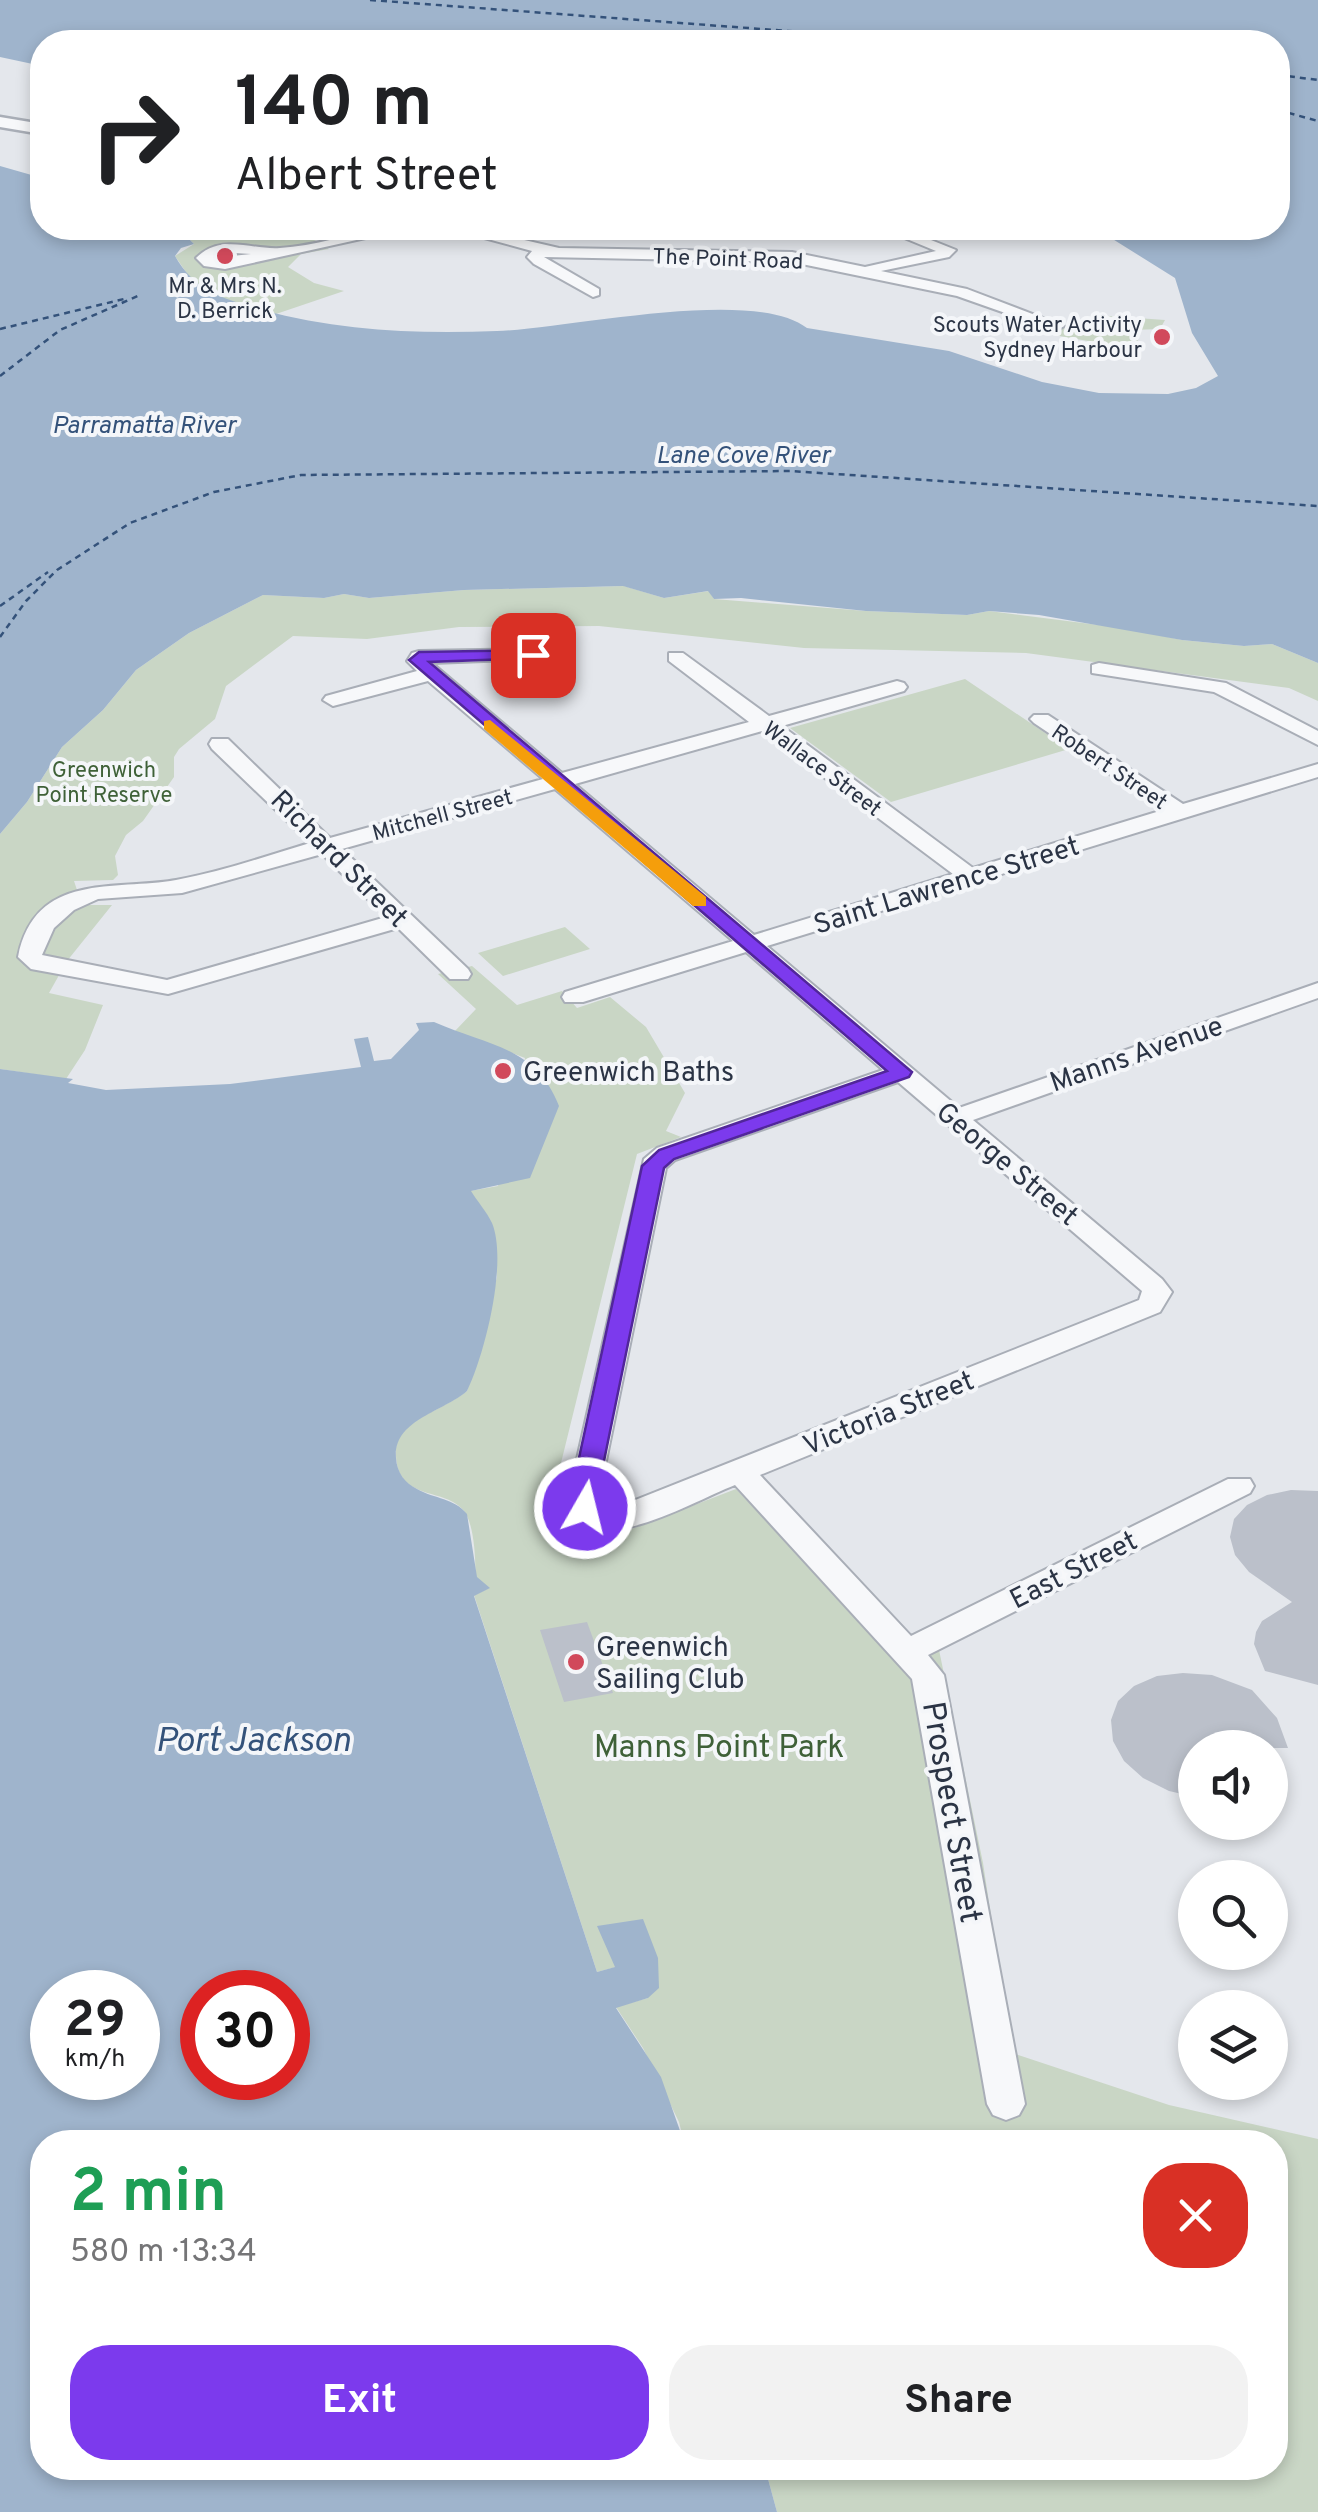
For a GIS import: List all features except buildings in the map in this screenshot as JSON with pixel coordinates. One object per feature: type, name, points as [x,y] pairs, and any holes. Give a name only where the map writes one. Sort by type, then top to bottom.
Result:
[{"type":"street","points":[[0,122],[30,127]]},
{"type":"street","points":[[272,252],[338,240]]},
{"type":"street","name":"The Point Road","points":[[500,240],[541,251],[792,257],[960,292],[1056,326]]},
{"type":"street","points":[[859,271],[948,250],[921,240]]},
{"type":"street","points":[[541,251],[536,257],[539,261],[592,292]]},
{"type":"street","points":[[432,674],[419,657],[533,655]]},
{"type":"street","name":"Wallace Street","points":[[676,657],[971,877]]},
{"type":"street","points":[[1099,669],[1220,687],[1318,739]]},
{"type":"street","points":[[334,700],[432,674]]},
{"type":"street","name":"George Street","points":[[432,674],[1152,1284],[1158,1292],[1150,1306]]},
{"type":"street","name":"Mitchell Street","points":[[402,920],[168,987],[32,960],[32,942],[51,916],[99,891],[173,888],[897,687]]},
{"type":"street","name":"Robert Street","points":[[1040,719],[1180,812]]},
{"type":"street","name":"Richard Street","points":[[220,744],[459,974]]},
{"type":"street","name":"Saint Lawrence Street","points":[[574,997],[1318,770]]},
{"type":"street","name":"Manns Avenue","points":[[954,1118],[1318,990]]},
{"type":"street","name":"Victoria Street","points":[[902,1072],[666,1154],[653,1166],[584,1495],[585,1508],[592,1518],[601,1523],[625,1518],[1150,1306]]},
{"type":"street","name":"Prospect Street","points":[[740,1471],[928,1675],[1006,2104]]},
{"type":"street","name":"East Street","points":[[907,1652],[1239,1486]]},
{"type":"green space","points":[[190,240],[314,240],[329,249],[301,254],[288,267],[314,283],[344,291],[276,314],[214,296],[192,281],[175,256],[194,244]]},
{"type":"green space","points":[[1109,316],[1165,320],[1160,329],[1133,330],[1132,333],[1140,334],[1136,346],[1144,351],[1054,335],[1072,321],[1094,322]]},
{"type":"green space","name":"Greenwich Point Reserve","points":[[624,586],[664,598],[709,591],[714,599],[866,611],[967,615],[989,611],[1130,629],[1182,640],[1244,646],[1272,644],[1318,663],[1318,701],[1289,688],[1026,653],[804,648],[599,626],[459,627],[367,639],[293,636],[226,686],[215,719],[179,749],[174,757],[174,777],[143,821],[126,835],[115,856],[118,875],[113,880],[74,881],[82,905],[112,905],[67,961],[49,993],[103,1005],[85,1050],[66,1079],[0,1069],[0,834],[27,802],[62,747],[103,710],[136,670],[189,633],[263,595],[324,598],[344,594],[369,598],[464,590]]},
{"type":"green space","points":[[965,679],[1069,749],[891,802],[790,728]]},
{"type":"green space","points":[[565,927],[590,949],[503,976],[478,953]]},
{"type":"green space","name":"Manns Point Park","points":[[472,966],[517,1005],[562,991],[577,1008],[610,997],[646,1027],[685,1093],[666,1131],[681,1137],[637,1154],[561,1463],[559,1504],[570,1529],[603,1540],[736,1489],[890,1651],[938,1645],[983,1863],[1012,2053],[1169,2105],[1279,2130],[681,2130],[643,2048],[616,2007],[648,1998],[616,1967],[597,1972],[474,1595],[475,1551],[468,1518],[456,1504],[405,1481],[399,1471],[396,1448],[404,1431],[467,1391],[497,1277],[491,1222],[470,1191],[498,1186],[525,1058],[455,1031],[476,1009],[438,974]]},
{"type":"green space","name":"Manns Point Park","points":[[1288,2132],[1318,2139],[1318,2512],[777,2512],[768,2480],[1288,2480]]},
{"type":"water","name":"Lane Cove River","points":[[0,0],[1318,0],[1318,663],[1272,644],[1244,646],[1182,640],[1039,615],[866,611],[741,598],[714,599],[708,591],[664,598],[623,586],[464,590],[369,598],[344,594],[324,598],[263,595],[189,633],[136,670],[103,710],[62,747],[27,802],[0,834],[0,166],[30,175],[30,240],[190,240],[194,244],[181,248],[175,256],[202,286],[236,302],[320,323],[379,330],[467,332],[528,329],[658,313],[745,310],[781,316],[807,328],[949,351],[1042,382],[1099,393],[1168,394],[1196,388],[1218,376],[1192,333],[1175,278],[1114,240],[1290,240],[1290,30],[30,30],[30,63],[0,57]]},
{"type":"water","name":"Port Jackson","points":[[434,1022],[524,1059],[549,1086],[559,1106],[530,1178],[471,1191],[490,1219],[496,1240],[496,1284],[481,1355],[467,1391],[402,1434],[396,1458],[402,1477],[413,1487],[450,1502],[467,1514],[477,1577],[490,1588],[474,1596],[597,1972],[615,1967],[597,1926],[643,1919],[658,1958],[659,1988],[648,1998],[616,2008],[661,2077],[680,2130],[30,2130],[30,2480],[768,2480],[777,2512],[0,2512],[0,1069],[73,1079],[68,1083],[106,1090],[230,1084],[361,1067],[354,1039],[368,1037],[374,1061],[391,1059],[419,1030],[416,1023]]},
{"type":"ferry route","points":[[370,0],[775,30]]},
{"type":"ferry route","points":[[1290,76],[1318,80]]},
{"type":"ferry route","points":[[1290,113],[1318,121]]},
{"type":"ferry route","points":[[0,376],[60,330],[140,295]]},
{"type":"ferry route","points":[[0,329],[124,299]]},
{"type":"ferry route","points":[[0,637],[26,601],[57,570],[130,523],[214,492],[301,475],[790,471],[1318,506]]},
{"type":"ferry route","points":[[0,606],[48,572]]},
{"type":"slow traffic","points":[[490,725],[699,901]]},
{"type":"place","name":"Mr & Mrs N. D. Berrick","points":[[225,256]]},
{"type":"place","name":"Scouts Water Activity Sydney Harbour","points":[[1162,337]]},
{"type":"place","name":"Greenwich Baths","points":[[503,1071]]},
{"type":"place","name":"Greenwich Sailing Club","points":[[576,1662]]},
{"type":"route","points":[[533,655],[418,660],[902,1072],[666,1154],[653,1166],[584,1495],[585,1508]]},
{"type":"water label","name":"Parramatta River","points":[[144,424]]}]
